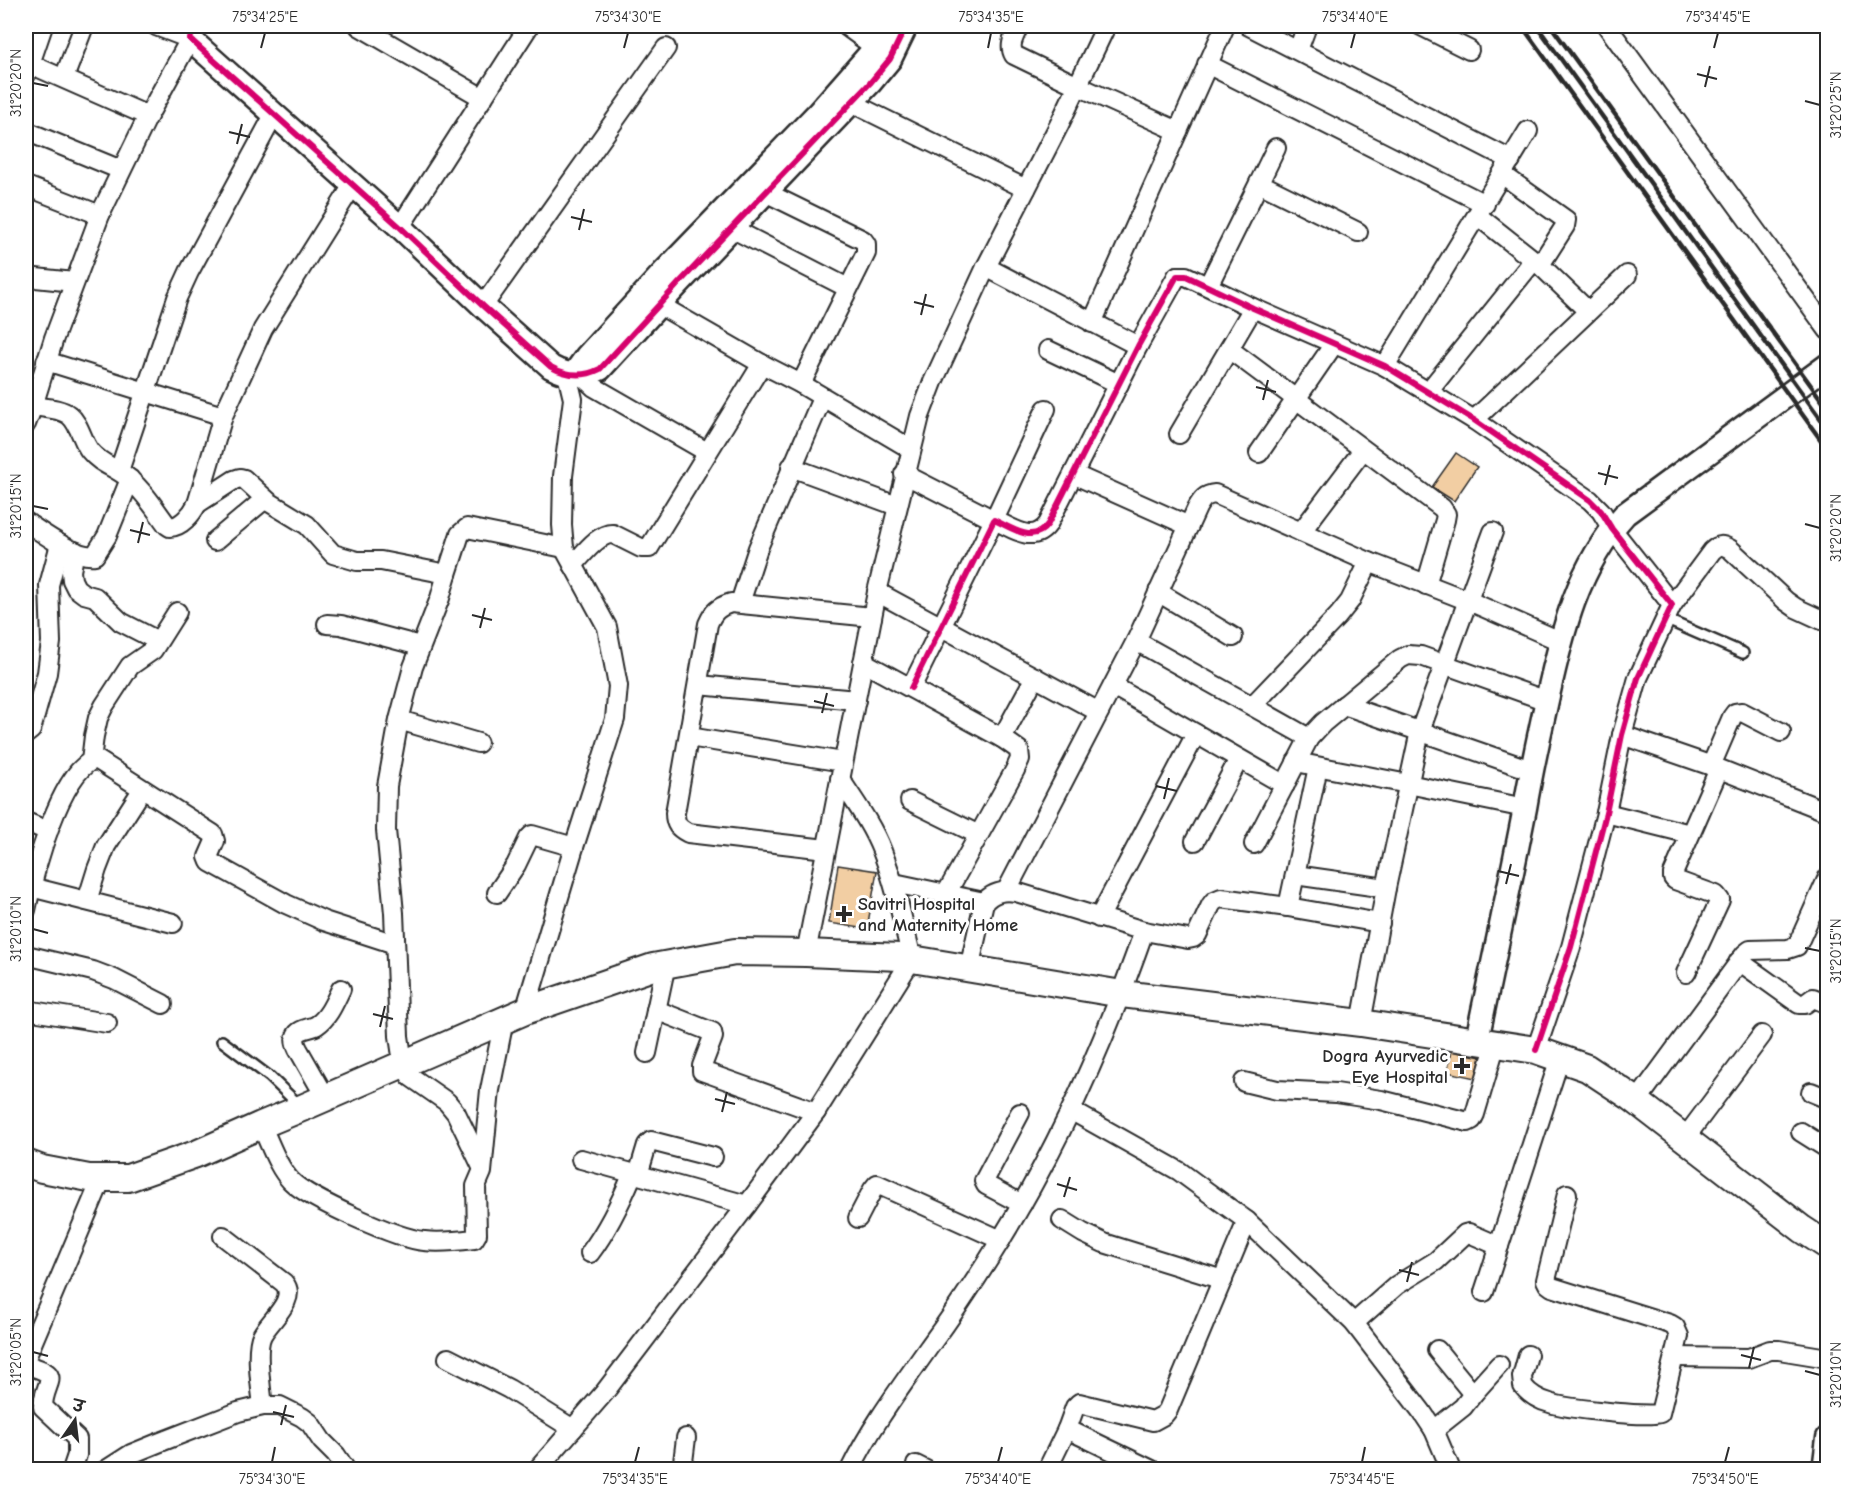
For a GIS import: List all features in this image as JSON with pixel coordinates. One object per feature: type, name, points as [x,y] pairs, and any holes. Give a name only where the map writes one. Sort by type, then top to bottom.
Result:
[{"type":"main road","points":[[26,1163],[79,1177],[128,1178],[196,1154],[514,1015],[653,967],[735,952],[806,953],[912,959],[1122,994],[1486,1041],[1548,1054],[1587,1068],[1637,1101],[1827,1246]]},
{"type":"street","points":[[43,26],[28,69],[64,78],[148,116]]},
{"type":"street","points":[[64,78],[84,26]]},
{"type":"street","points":[[156,26],[192,32],[274,115],[400,227],[551,367],[575,372],[594,387],[707,452]]},
{"type":"street","points":[[359,26],[483,98]]},
{"type":"street","points":[[400,227],[529,26]]},
{"type":"street","points":[[846,26],[882,53]]},
{"type":"street","points":[[882,53],[885,26]]},
{"type":"street","points":[[651,300],[843,97],[906,26]]},
{"type":"street","points":[[1019,26],[1012,42],[1011,49],[1014,54],[1078,86],[1178,130]]},
{"type":"street","points":[[806,953],[877,592],[920,416],[933,382],[986,267],[1106,26]]},
{"type":"street","points":[[1092,323],[1225,26]]},
{"type":"street","points":[[1249,26],[1298,50],[1507,168],[1566,220],[1566,226],[1428,392]]},
{"type":"street","points":[[1298,50],[1307,26]]},
{"type":"street","points":[[1421,26],[1469,50]]},
{"type":"street","points":[[1607,26],[1827,330]]},
{"type":"street","points":[[26,424],[46,361],[100,215],[192,32]]},
{"type":"street","points":[[483,306],[666,48]]},
{"type":"street","points":[[1207,64],[1481,210],[1588,311]]},
{"type":"street","points":[[843,97],[1026,189]]},
{"type":"street","points":[[261,1125],[283,1171],[302,1190],[370,1224],[399,1235],[422,1241],[476,1237],[476,1186],[482,1167],[490,1090],[514,1015],[574,847],[615,718],[618,686],[607,627],[564,548],[563,476],[575,372],[731,228],[765,192],[843,97]]},
{"type":"street","points":[[26,522],[68,547],[90,556],[101,548],[107,536],[145,392],[167,323],[181,289],[274,115]]},
{"type":"street","points":[[26,131],[121,171]]},
{"type":"street","points":[[1385,366],[1528,131]]},
{"type":"street","points":[[1208,286],[1276,148]]},
{"type":"street","points":[[1259,183],[1358,232]]},
{"type":"street","points":[[26,186],[100,215]]},
{"type":"street","points":[[33,406],[69,415],[77,424],[89,450],[97,458],[124,475],[170,527],[177,527],[189,516],[197,504],[223,416],[263,329],[353,186]]},
{"type":"street","points":[[765,192],[863,240],[866,244],[866,253],[801,384]]},
{"type":"street","points":[[731,228],[848,288]]},
{"type":"street","points":[[986,267],[1138,346]]},
{"type":"street","points":[[1474,420],[1627,274]]},
{"type":"street","points":[[904,474],[994,520],[1027,534],[1035,536],[1044,531],[1075,475],[1138,346],[1177,276],[1186,276],[1385,366],[1474,420],[1590,501],[1600,511],[1669,612]]},
{"type":"street","points":[[26,277],[74,282]]},
{"type":"street","points":[[651,300],[911,448]]},
{"type":"street","points":[[1179,435],[1253,308]]},
{"type":"street","points":[[1259,453],[1334,344]]},
{"type":"street","points":[[1229,349],[1442,508],[1446,514],[1426,585]]},
{"type":"street","points":[[1048,350],[1119,384]]},
{"type":"street","points":[[46,361],[223,416]]},
{"type":"street","points":[[573,565],[600,538],[608,534],[613,534],[641,548],[649,548],[762,364]]},
{"type":"street","points":[[1244,1082],[1277,1090],[1336,1093],[1381,1100],[1468,1122],[1472,1120],[1475,1114],[1531,770],[1560,641],[1571,605],[1583,579],[1597,550],[1625,514],[1827,365]]},
{"type":"street","points":[[740,603],[758,549],[822,398]]},
{"type":"street","points":[[911,688],[1046,409]]},
{"type":"street","points":[[1301,532],[1363,450]]},
{"type":"street","points":[[791,467],[897,506]]},
{"type":"street","points":[[1075,475],[1189,526]]},
{"type":"street","points":[[197,504],[234,480],[244,479],[265,499],[307,525],[333,554],[357,561],[392,563],[447,574]]},
{"type":"street","points":[[1007,890],[1136,641],[1201,499],[1207,494],[1215,494],[1560,641]]},
{"type":"street","points":[[215,541],[265,499]]},
{"type":"street","points":[[482,1167],[456,1113],[447,1102],[411,1077],[403,1063],[399,1036],[394,912],[386,830],[387,786],[399,720],[420,646],[440,598],[460,534],[466,528],[564,548]]},
{"type":"street","points":[[1360,1023],[1420,731],[1493,532]]},
{"type":"street","points":[[1484,1292],[1499,1246],[1548,1054],[1571,947],[1606,813],[1622,735],[1638,678],[1669,612],[1712,550],[1723,545],[1786,601],[1822,620]]},
{"type":"street","points":[[68,547],[72,580],[76,588],[84,594],[95,597],[121,622],[158,641]]},
{"type":"street","points":[[26,734],[31,730],[47,673],[51,642],[49,585],[68,547]]},
{"type":"street","points":[[1252,706],[1338,616],[1350,601],[1370,562]]},
{"type":"street","points":[[877,592],[1099,712]]},
{"type":"street","points":[[1158,592],[1233,637]]},
{"type":"street","points":[[826,849],[688,833],[678,827],[675,813],[708,624],[712,614],[721,606],[730,603],[872,617]]},
{"type":"street","points":[[91,761],[98,718],[104,706],[130,666],[149,654],[177,612]]},
{"type":"street","points":[[327,624],[341,625],[420,646]]},
{"type":"street","points":[[1136,641],[1309,738]]},
{"type":"street","points":[[1254,844],[1309,738],[1344,705],[1408,655],[1415,654],[1547,701]]},
{"type":"street","points":[[863,662],[1002,738],[1019,750],[1020,759],[946,894]]},
{"type":"street","points":[[1002,738],[1035,677]]},
{"type":"street","points":[[699,685],[856,700]]},
{"type":"street","points":[[1113,686],[1284,785]]},
{"type":"street","points":[[1344,705],[1531,770]]},
{"type":"street","points":[[1686,973],[1719,900],[1716,895],[1673,878],[1732,717],[1735,713],[1742,712],[1781,732]]},
{"type":"street","points":[[399,720],[477,743]]},
{"type":"street","points":[[1099,918],[1196,734]]},
{"type":"street","points":[[1622,735],[1715,767],[1827,810]]},
{"type":"street","points":[[689,737],[842,771]]},
{"type":"street","points":[[26,910],[50,822],[68,790],[86,765],[96,759],[213,834],[215,841],[208,857],[210,862],[286,904],[324,921],[395,944]]},
{"type":"street","points":[[1195,841],[1239,759]]},
{"type":"street","points":[[1296,762],[1525,808]]},
{"type":"street","points":[[1288,907],[1318,767]]},
{"type":"street","points":[[537,1470],[633,1356],[816,1112],[912,959],[894,883],[882,849],[842,771]]},
{"type":"street","points":[[87,901],[106,846],[142,790]]},
{"type":"street","points":[[910,801],[979,835]]},
{"type":"street","points":[[1606,813],[1690,834]]},
{"type":"street","points":[[26,822],[48,831]]},
{"type":"street","points":[[496,893],[516,865],[532,835],[574,847]]},
{"type":"street","points":[[1295,875],[1386,888]]},
{"type":"street","points":[[1637,1101],[1739,961],[1750,950],[1788,949],[1797,946],[1827,877]]},
{"type":"street","points":[[894,883],[984,902]]},
{"type":"street","points":[[31,887],[173,923]]},
{"type":"street","points":[[969,969],[984,902],[989,896],[1007,890],[1144,932],[1188,939],[1194,938],[1200,930],[1211,905],[1218,899],[1288,907],[1380,923]]},
{"type":"street","points":[[850,1470],[861,1446],[884,1409],[961,1303],[1022,1204],[1072,1111],[1122,994],[1144,932]]},
{"type":"street","points":[[26,955],[93,971],[163,1004]]},
{"type":"street","points":[[1739,961],[1799,1004],[1805,1004],[1813,998],[1827,1004]]},
{"type":"street","points":[[647,1053],[666,964]]},
{"type":"street","points":[[326,1098],[295,1044],[295,1037],[298,1032],[317,1025],[324,1018],[341,989]]},
{"type":"street","points":[[26,1010],[107,1023]]},
{"type":"street","points":[[656,1010],[712,1032],[702,1071],[816,1112]]},
{"type":"street","points":[[1685,1138],[1762,1035]]},
{"type":"street","points":[[1072,1111],[1179,1171],[1247,1221],[1354,1323],[1434,1430],[1451,1470]]},
{"type":"street","points":[[1020,1113],[984,1181],[986,1185],[1022,1204]]},
{"type":"street","points":[[1801,1132],[1827,1149]]},
{"type":"street","points":[[590,1254],[603,1236],[651,1141],[713,1157]]},
{"type":"street","points":[[581,1158],[747,1206]]},
{"type":"street","points":[[26,1358],[102,1178]]},
{"type":"street","points":[[858,1218],[877,1184],[1001,1240]]},
{"type":"street","points":[[1528,1355],[1521,1382],[1527,1392],[1537,1398],[1564,1408],[1651,1415],[1660,1413],[1679,1336],[1675,1327],[1548,1284],[1546,1275],[1567,1194]]},
{"type":"street","points":[[1062,1220],[1104,1244],[1223,1280]]},
{"type":"street","points":[[1047,1470],[1075,1407],[1079,1403],[1154,1421],[1164,1415],[1247,1221]]},
{"type":"street","points":[[1354,1323],[1397,1285],[1436,1261],[1465,1234],[1469,1233],[1499,1246]]},
{"type":"street","points":[[223,1236],[284,1283],[288,1291],[288,1298],[265,1330],[260,1341],[263,1406]]},
{"type":"street","points":[[1437,1350],[1473,1394]]},
{"type":"street","points":[[1675,1357],[1749,1358],[1770,1350],[1779,1350],[1827,1358]]},
{"type":"street","points":[[448,1358],[508,1389],[573,1429]]},
{"type":"street","points":[[26,1365],[43,1369],[48,1376],[50,1384],[43,1398],[43,1407],[77,1439],[77,1455],[72,1470]]},
{"type":"street","points":[[1434,1430],[1463,1407],[1499,1365]]},
{"type":"street","points":[[106,1470],[131,1454],[238,1412],[263,1406],[280,1406],[310,1423],[346,1470]]},
{"type":"street","points":[[1067,1429],[1152,1470]]},
{"type":"street","points":[[682,1470],[686,1438]]},
{"type":"street","points":[[1824,1470],[1827,1438]]},
{"type":"lane","points":[[1669,612],[1743,653]]},
{"type":"lane","points":[[222,1041],[270,1077],[302,1108]]},
{"type":"building","points":[[1456,453],[1477,467],[1454,501],[1432,487]]},
{"type":"building","points":[[838,865],[877,871],[867,929],[829,923]]},
{"type":"building","points":[[1452,1051],[1481,1057],[1476,1078],[1447,1072]]},
{"type":"railway","points":[[1522,26],[1828,450]]},
{"type":"railway","points":[[1537,26],[1828,429]]},
{"type":"railway","points":[[1551,26],[1828,409]]},
{"type":"cycle path","points":[[194,26],[190,39],[400,227],[483,306],[551,367],[576,374],[600,369],[870,83],[890,59],[906,26]]},
{"type":"cycle path","points":[[911,688],[994,520],[1029,534],[1042,530],[1048,524],[1138,346],[1177,276],[1186,276],[1385,366],[1474,420],[1590,500],[1601,511],[1612,529],[1672,605],[1638,678],[1571,947],[1536,1050]]},
{"type":"place","name":"Savitri Hospital and Maternity Home","points":[[844,914]]},
{"type":"place","name":"Dogra Ayurvedic Eye Hospital","points":[[1462,1066]]}]
